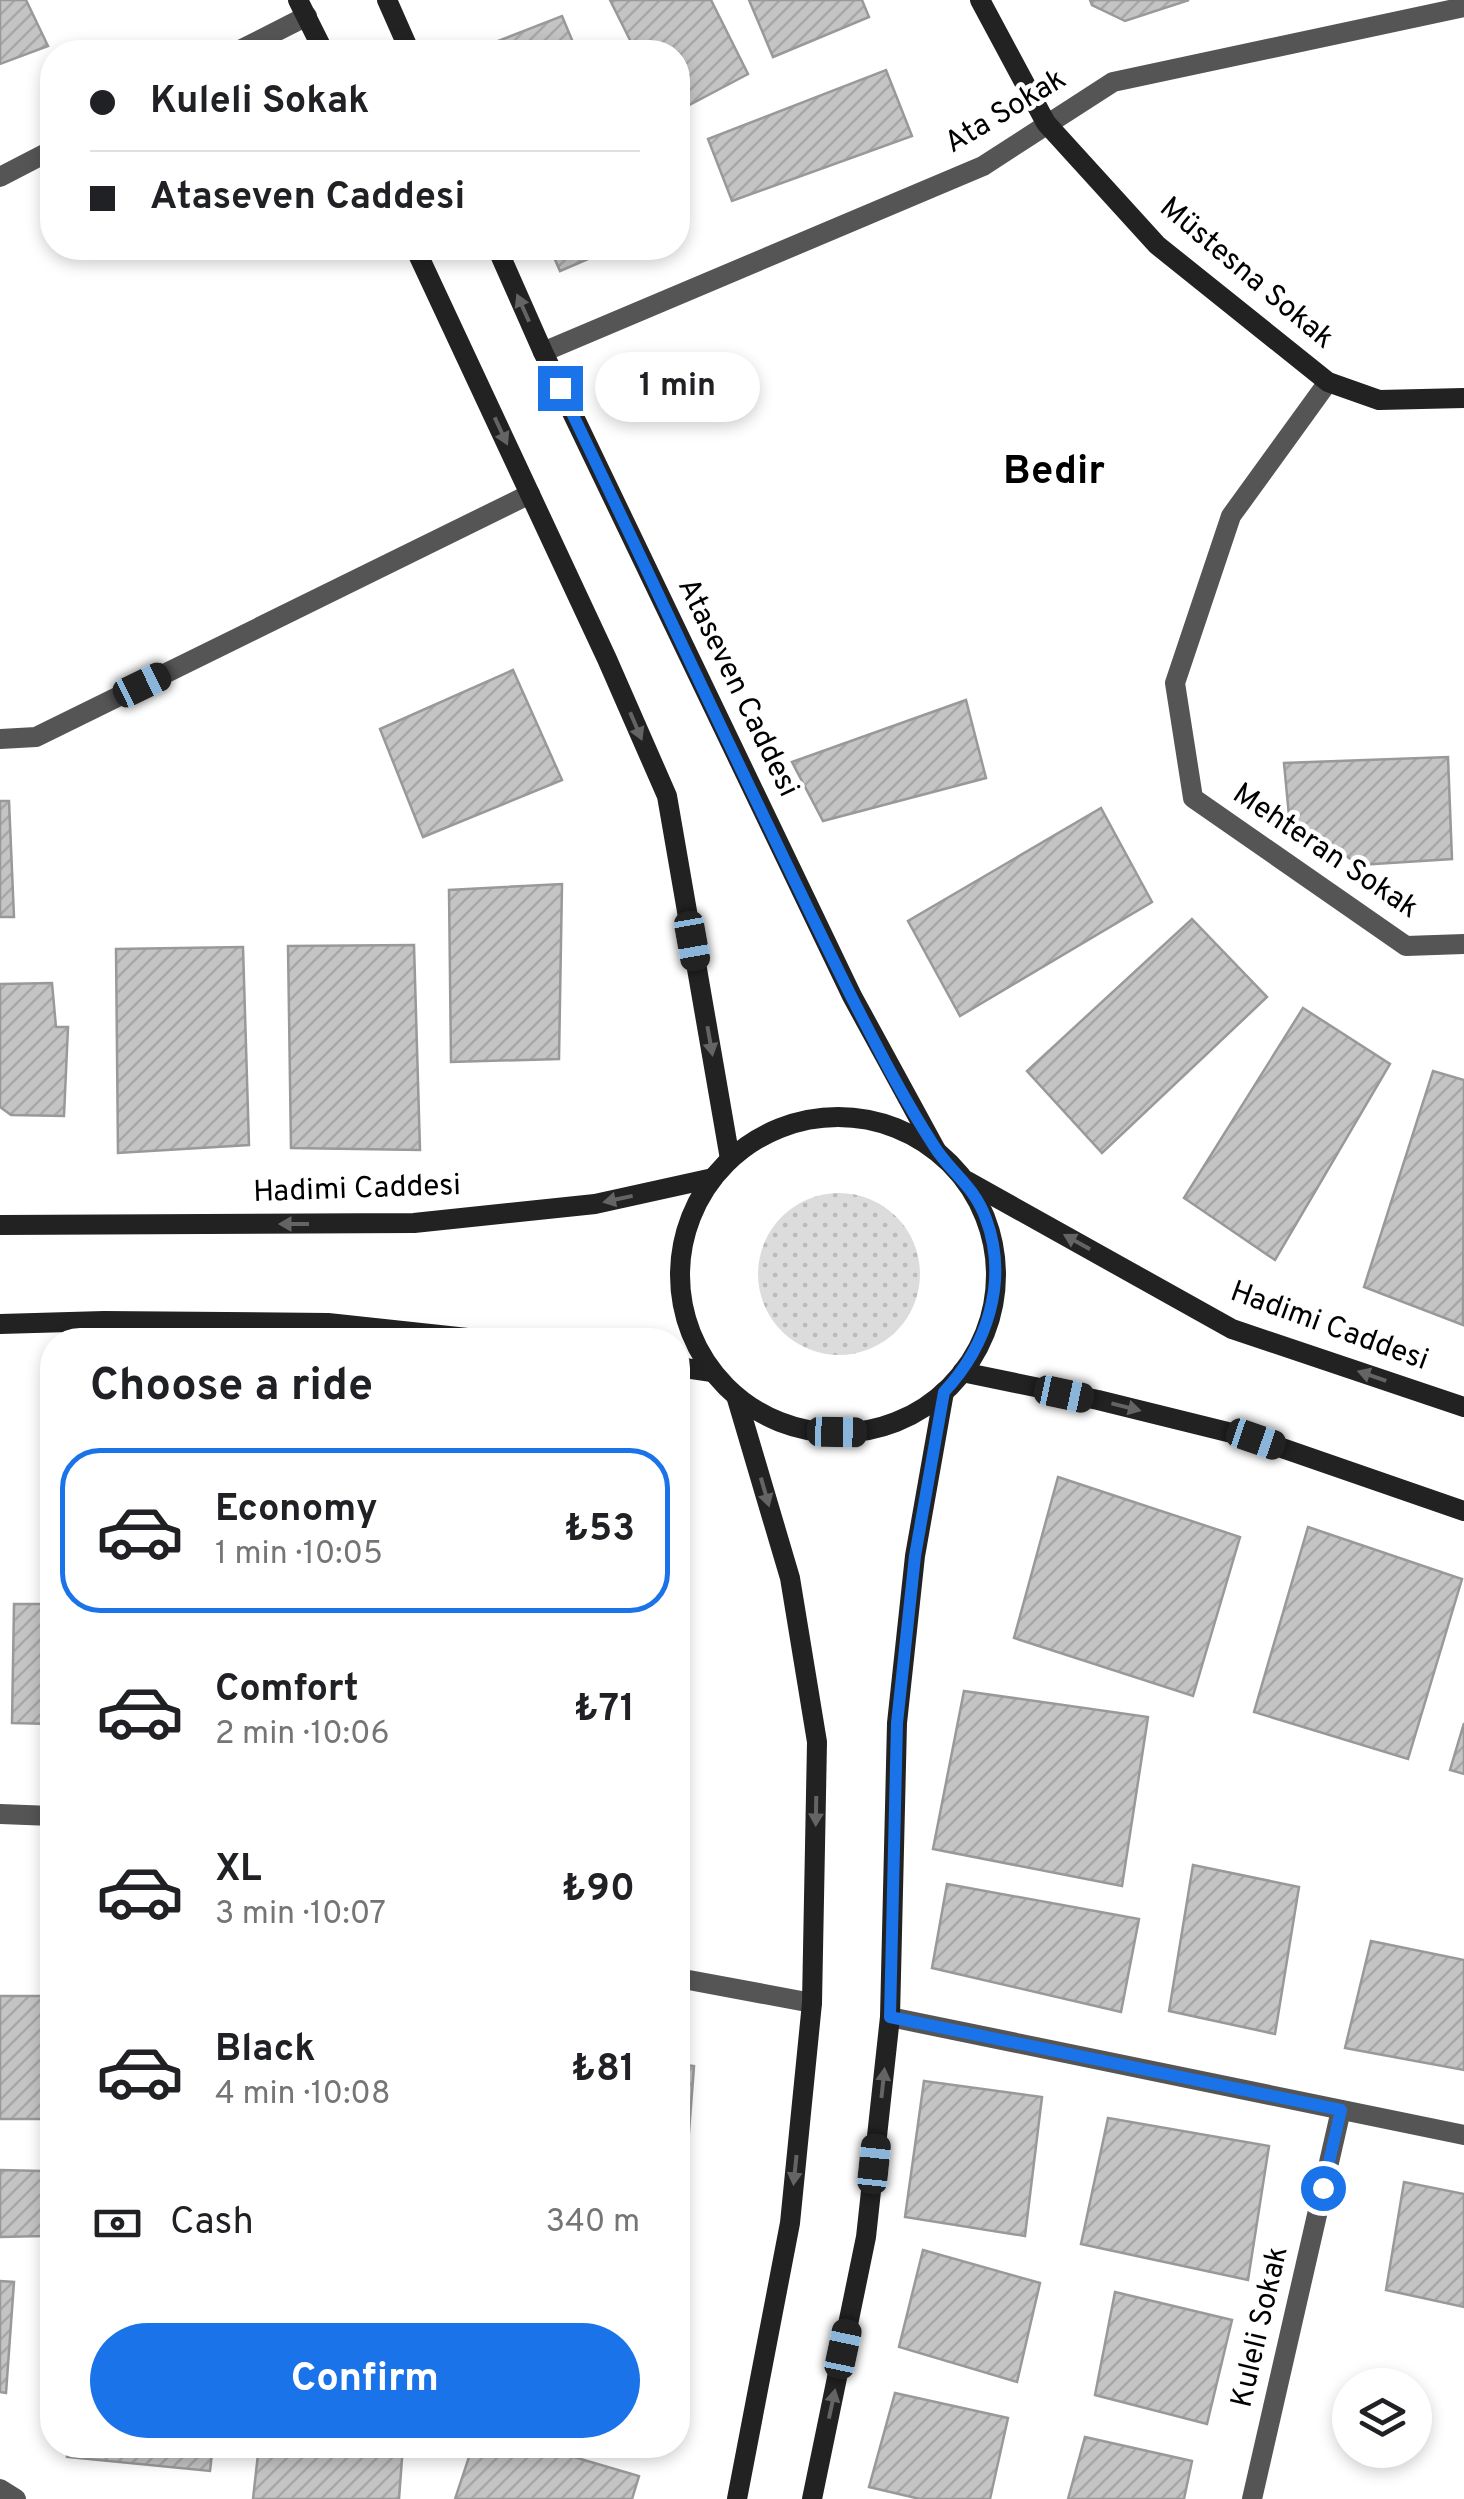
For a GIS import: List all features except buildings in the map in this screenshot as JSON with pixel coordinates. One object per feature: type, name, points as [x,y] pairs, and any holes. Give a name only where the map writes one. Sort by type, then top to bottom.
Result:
[{"type":"main road","points":[[387,0],[405,40]]},
{"type":"main road","name":"Müstesna Sokak","points":[[980,0],[1046,123],[1157,245],[1328,382],[1378,400],[1464,398]]},
{"type":"main road","points":[[302,8],[318,40]]},
{"type":"main road","points":[[421,260],[666,796],[730,1159]]},
{"type":"main road","name":"Ataseven Caddesi","points":[[501,260],[852,996],[936,1150]]},
{"type":"main road","points":[[688,1328],[679,1275],[688,1223],[713,1178],[730,1159],[768,1134],[809,1119],[854,1117],[897,1128],[936,1150],[966,1180],[987,1220],[996,1272],[988,1325],[962,1372],[944,1392],[906,1418],[860,1432],[813,1432],[769,1418],[737,1399],[712,1372],[690,1332]]},
{"type":"main road","name":"Hadimi Caddesi","points":[[0,1226],[414,1224],[595,1204],[713,1178]]},
{"type":"main road","name":"Hadimi Caddesi","points":[[966,1180],[1232,1329],[1464,1407]]},
{"type":"main road","points":[[0,1324],[104,1320],[328,1323],[374,1328]]},
{"type":"main road","points":[[690,1369],[712,1372]]},
{"type":"main road","points":[[962,1372],[1256,1439],[1464,1511]]},
{"type":"main road","points":[[812,2499],[866,2237],[890,2017],[897,1723],[915,1556],[944,1392]]},
{"type":"main road","points":[[737,1399],[790,1578],[818,1742],[812,2003],[790,2223],[737,2499]]},
{"type":"street","name":"Ata Sokak","points":[[543,352],[983,166],[1113,82],[1464,7]]},
{"type":"street","points":[[254,40],[302,8]]},
{"type":"street","points":[[0,177],[40,156]]},
{"type":"street","name":"Mehteran Sokak","points":[[1328,382],[1231,516],[1174,683],[1193,798],[1406,946],[1464,944]]},
{"type":"street","points":[[0,738],[36,738],[530,494]]},
{"type":"street","points":[[0,1814],[40,1816]]},
{"type":"street","points":[[690,1980],[812,2003]]},
{"type":"street","points":[[890,2017],[1464,2136]]},
{"type":"street","name":"Kuleli Sokak","points":[[1252,2499],[1341,2110]]},
{"type":"street","points":[[0,2489],[16,2499]]},
{"type":"shaded area","points":[[839,1193],[870,1199],[896,1217],[914,1243],[920,1274],[914,1305],[896,1331],[870,1349],[839,1355],[808,1349],[782,1331],[764,1305],[758,1274],[764,1243],[782,1217],[808,1199]]},
{"type":"district","name":"Bedir","points":[[1054,473]]},
{"type":"route","points":[[560,388],[852,996],[936,1150],[966,1180],[987,1220],[996,1272],[988,1325],[962,1372],[944,1392],[915,1556],[897,1723],[890,2017],[1341,2110],[1323,2188]]}]
